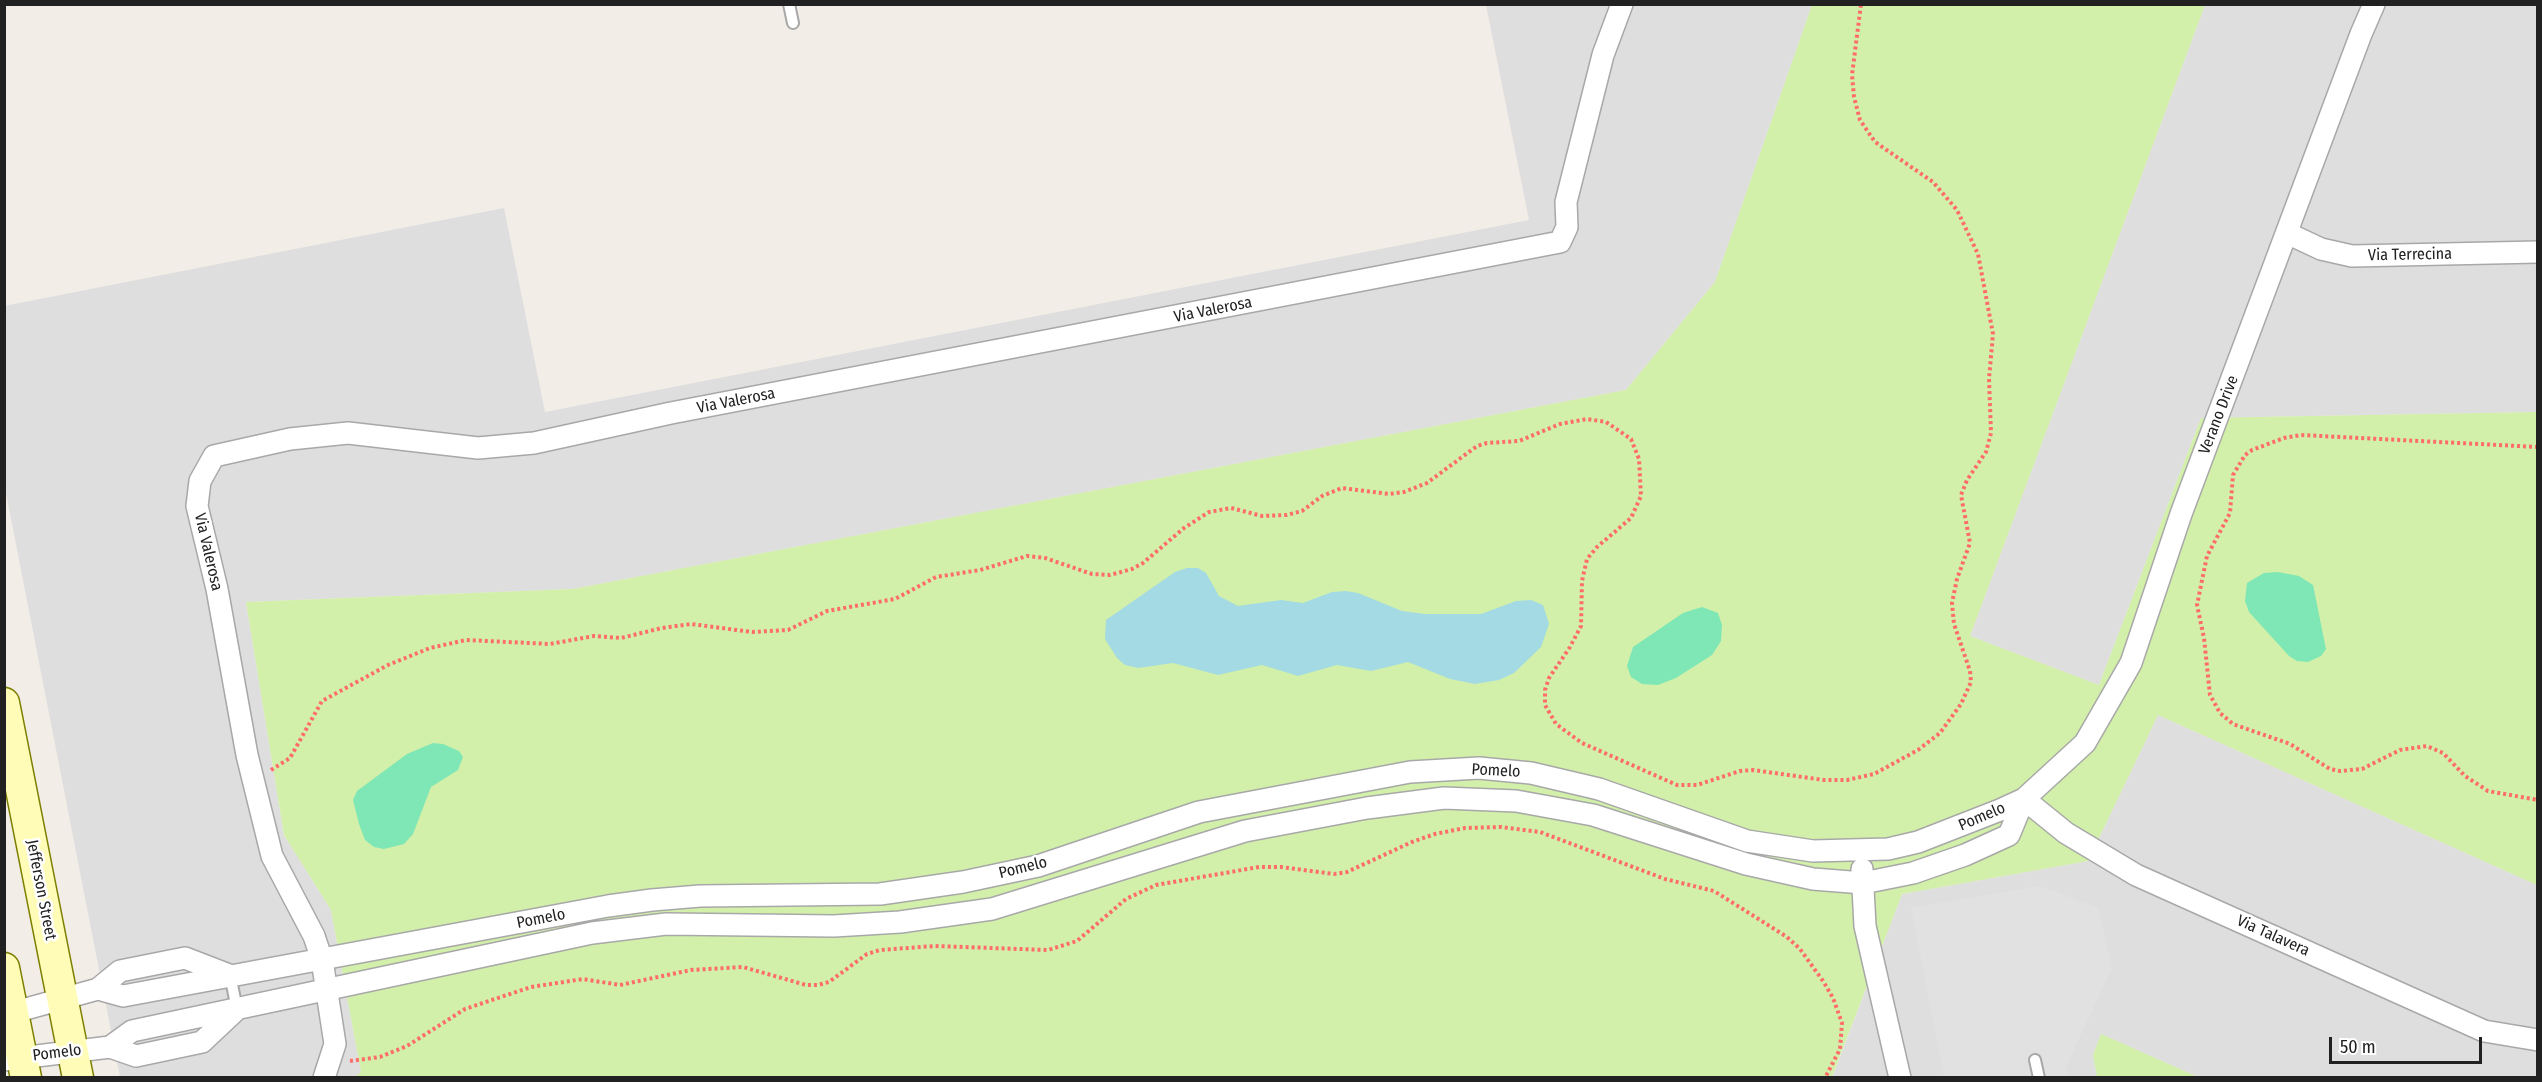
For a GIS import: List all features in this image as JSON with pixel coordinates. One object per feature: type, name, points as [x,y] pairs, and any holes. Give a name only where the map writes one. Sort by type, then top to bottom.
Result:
[{"type":"main road","name":"Jefferson Street","points":[[4,703],[75,1065]]},
{"type":"main road","points":[[4,968],[18,1065]]},
{"type":"street","name":"Via Valerosa","points":[[326,1070],[335,1044],[322,960],[314,936],[272,856],[252,774],[217,589],[197,506],[200,481],[214,456],[290,439],[348,433],[478,448],[534,443],[671,413],[1560,242],[1567,226],[1566,202],[1603,55],[1622,4]]},
{"type":"street","name":"Verano Drive","points":[[2024,799],[2085,743],[2131,663],[2181,514],[2374,4]]},
{"type":"street","name":"Via Terrecina","points":[[2287,233],[2321,249],[2352,256],[2538,252]]},
{"type":"street","name":"Pomelo","points":[[9,1014],[98,989],[123,996],[652,900],[700,896],[880,894],[963,882],[1038,866],[1199,812],[1410,772],[1479,768],[1531,773],[1610,793],[1747,841],[1813,851],[1861,851],[1918,842],[2024,799]]},
{"type":"street","name":"Pomelo","points":[[18,1065],[75,1065],[110,1047],[132,1031],[592,933],[666,924],[834,926],[900,922],[992,909],[1245,831],[1367,808],[1444,798],[1516,801],[1593,815],[1746,864],[1814,879],[1863,883],[1913,873],[1965,855],[2009,835],[2024,799]]},
{"type":"street","name":"Via Talavera","points":[[2024,799],[2066,833],[2136,875],[2484,1030],[2538,1040]]},
{"type":"street","points":[[1861,851],[1864,926],[1900,1077]]},
{"type":"lane","points":[[789,4],[793,23]]},
{"type":"lane","points":[[230,975],[237,1009]]},
{"type":"lane","points":[[2035,1060],[2039,1077]]},
{"type":"path","points":[[252,774],[279,766],[290,758],[322,701],[388,665],[430,648],[466,640],[550,644],[594,636],[621,638],[662,627],[691,624],[752,632],[788,630],[827,611],[895,599],[936,577],[980,570],[1027,556],[1045,558],[1092,574],[1110,575],[1132,569],[1143,563],[1209,512],[1231,508],[1263,516],[1287,515],[1302,511],[1322,496],[1342,488],[1389,494],[1404,492],[1426,483],[1477,446],[1519,441],[1560,424],[1587,419],[1606,422],[1631,440],[1639,459],[1641,496],[1631,518],[1596,547],[1587,559],[1582,581],[1581,626],[1549,678],[1545,690],[1545,705],[1556,724],[1582,743],[1677,785],[1697,785],[1740,771],[1765,771],[1824,780],[1846,780],[1874,774],[1918,750],[1940,733],[1960,704],[1971,682],[1970,671],[1954,624],[1952,603],[1957,579],[1970,543],[1962,495],[1967,480],[1986,452],[1991,433],[1989,379],[1993,334],[1978,254],[1957,210],[1933,182],[1875,142],[1860,120],[1854,97],[1852,75],[1861,4]]},
{"type":"path","points":[[2538,447],[2301,435],[2284,438],[2252,450],[2245,455],[2233,475],[2230,513],[2207,556],[2197,605],[2204,638],[2210,695],[2220,713],[2233,724],[2290,744],[2330,769],[2340,771],[2362,769],[2400,750],[2427,746],[2443,753],[2465,776],[2488,791],[2538,800]]},
{"type":"path","points":[[326,1070],[380,1057],[426,1036],[465,1009],[531,987],[583,979],[620,985],[691,970],[743,967],[806,985],[818,985],[829,982],[867,954],[880,950],[935,946],[1048,950],[1077,941],[1126,899],[1156,885],[1259,867],[1281,867],[1334,874],[1347,872],[1435,834],[1465,828],[1501,828],[1540,832],[1656,876],[1714,891],[1788,937],[1823,981],[1833,998],[1842,1023],[1838,1055],[1826,1077]]},
{"type":"shaded area","points":[[1486,5],[1812,5],[1715,282],[1626,390],[573,589],[246,602],[284,835],[331,910],[361,1072],[355,1077],[120,1077],[5,488],[4,306],[504,208],[545,412],[1529,220]]},
{"type":"shaded area","points":[[2205,5],[2537,5],[2537,412],[2201,418],[2099,685],[1970,636]]},
{"type":"shaded area","points":[[2158,715],[2537,885],[2537,1077],[2198,1077],[2101,1034],[2093,1055],[2097,1077],[1832,1078],[1902,894],[2088,861]]},
{"type":"shaded area","points":[[2039,886],[2098,907],[2112,968],[2066,1067],[2068,1077],[1944,1077],[1911,908]]},
{"type":"green space","points":[[1812,5],[2205,5],[1970,636],[2099,685],[2201,418],[2537,412],[2537,885],[2158,715],[2088,861],[1902,894],[1832,1077],[355,1077],[361,1072],[331,910],[284,835],[246,602],[573,589],[1626,390],[1715,282]]},
{"type":"green space","points":[[2278,572],[2299,576],[2313,585],[2326,649],[2321,656],[2308,662],[2297,661],[2289,656],[2249,612],[2245,601],[2247,583],[2264,573]]},
{"type":"green space","points":[[1702,607],[1718,613],[1722,625],[1721,641],[1712,655],[1676,678],[1658,685],[1642,684],[1631,677],[1627,666],[1633,647],[1683,613]]},
{"type":"green space","points":[[433,743],[443,744],[459,751],[463,757],[458,770],[431,787],[413,834],[404,844],[384,849],[374,847],[365,840],[359,824],[353,800],[357,791],[407,754]]},
{"type":"green space","points":[[2101,1034],[2198,1077],[2097,1077],[2093,1055]]},
{"type":"water","points":[[1187,568],[1198,568],[1206,573],[1219,596],[1238,606],[1281,600],[1303,603],[1332,592],[1346,591],[1358,593],[1402,611],[1425,614],[1481,614],[1516,601],[1531,600],[1543,605],[1549,624],[1541,647],[1514,673],[1499,680],[1475,684],[1450,679],[1408,662],[1371,671],[1337,665],[1298,676],[1262,665],[1218,675],[1173,663],[1138,668],[1125,665],[1117,658],[1105,639],[1106,620],[1175,572]]}]
